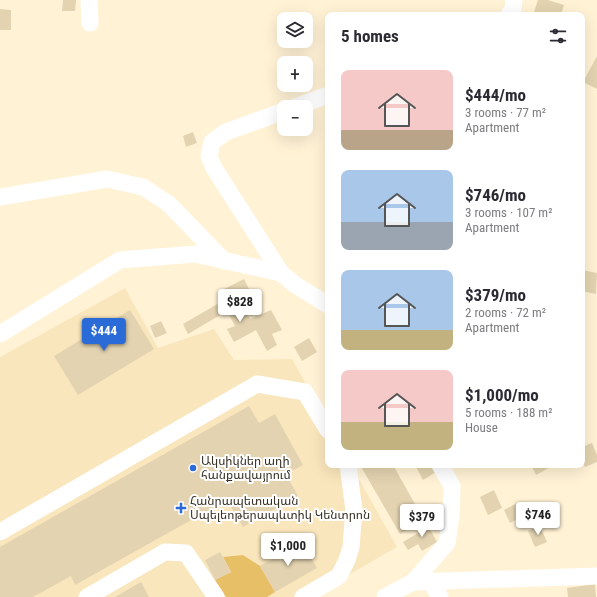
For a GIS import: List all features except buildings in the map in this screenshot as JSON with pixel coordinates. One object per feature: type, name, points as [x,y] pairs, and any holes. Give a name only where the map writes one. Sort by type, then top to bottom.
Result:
[{"type":"street","points":[[89,0],[90,23]]},
{"type":"street","points":[[511,12],[514,0]]},
{"type":"street","points":[[313,100],[325,96]]},
{"type":"street","points":[[277,114],[226,132],[212,142],[209,156],[214,168],[281,273],[294,284],[325,303]]},
{"type":"street","points":[[0,197],[107,179],[143,187],[169,204],[224,261]]},
{"type":"street","points":[[2,331],[120,260],[195,254],[281,273]]},
{"type":"street","points":[[0,532],[257,384],[305,392],[325,425]]},
{"type":"street","points":[[303,597],[339,576],[347,560],[351,547],[354,510],[348,468]]},
{"type":"street","points":[[385,597],[413,582],[447,543],[451,517],[452,486],[442,468]]},
{"type":"street","points":[[87,597],[165,552],[186,553],[216,597]]},
{"type":"street","points":[[413,582],[597,576]]},
{"type":"street","points":[[430,581],[440,597]]},
{"type":"shaded area","points":[[125,288],[158,348],[214,329],[234,360],[292,359],[325,418],[325,468],[353,468],[397,547],[310,597],[0,597],[0,357]]},
{"type":"shaded area","points":[[243,555],[260,566],[275,592],[267,597],[226,597],[215,580],[231,572],[223,557]]},
{"type":"place","name":"Ակսիկներ աղի հանքավայրում","points":[[193,468]]},
{"type":"place","name":"Հանրապետական Սպելեոթերապևտիկ Կենտրոն","points":[[181,508]]}]
